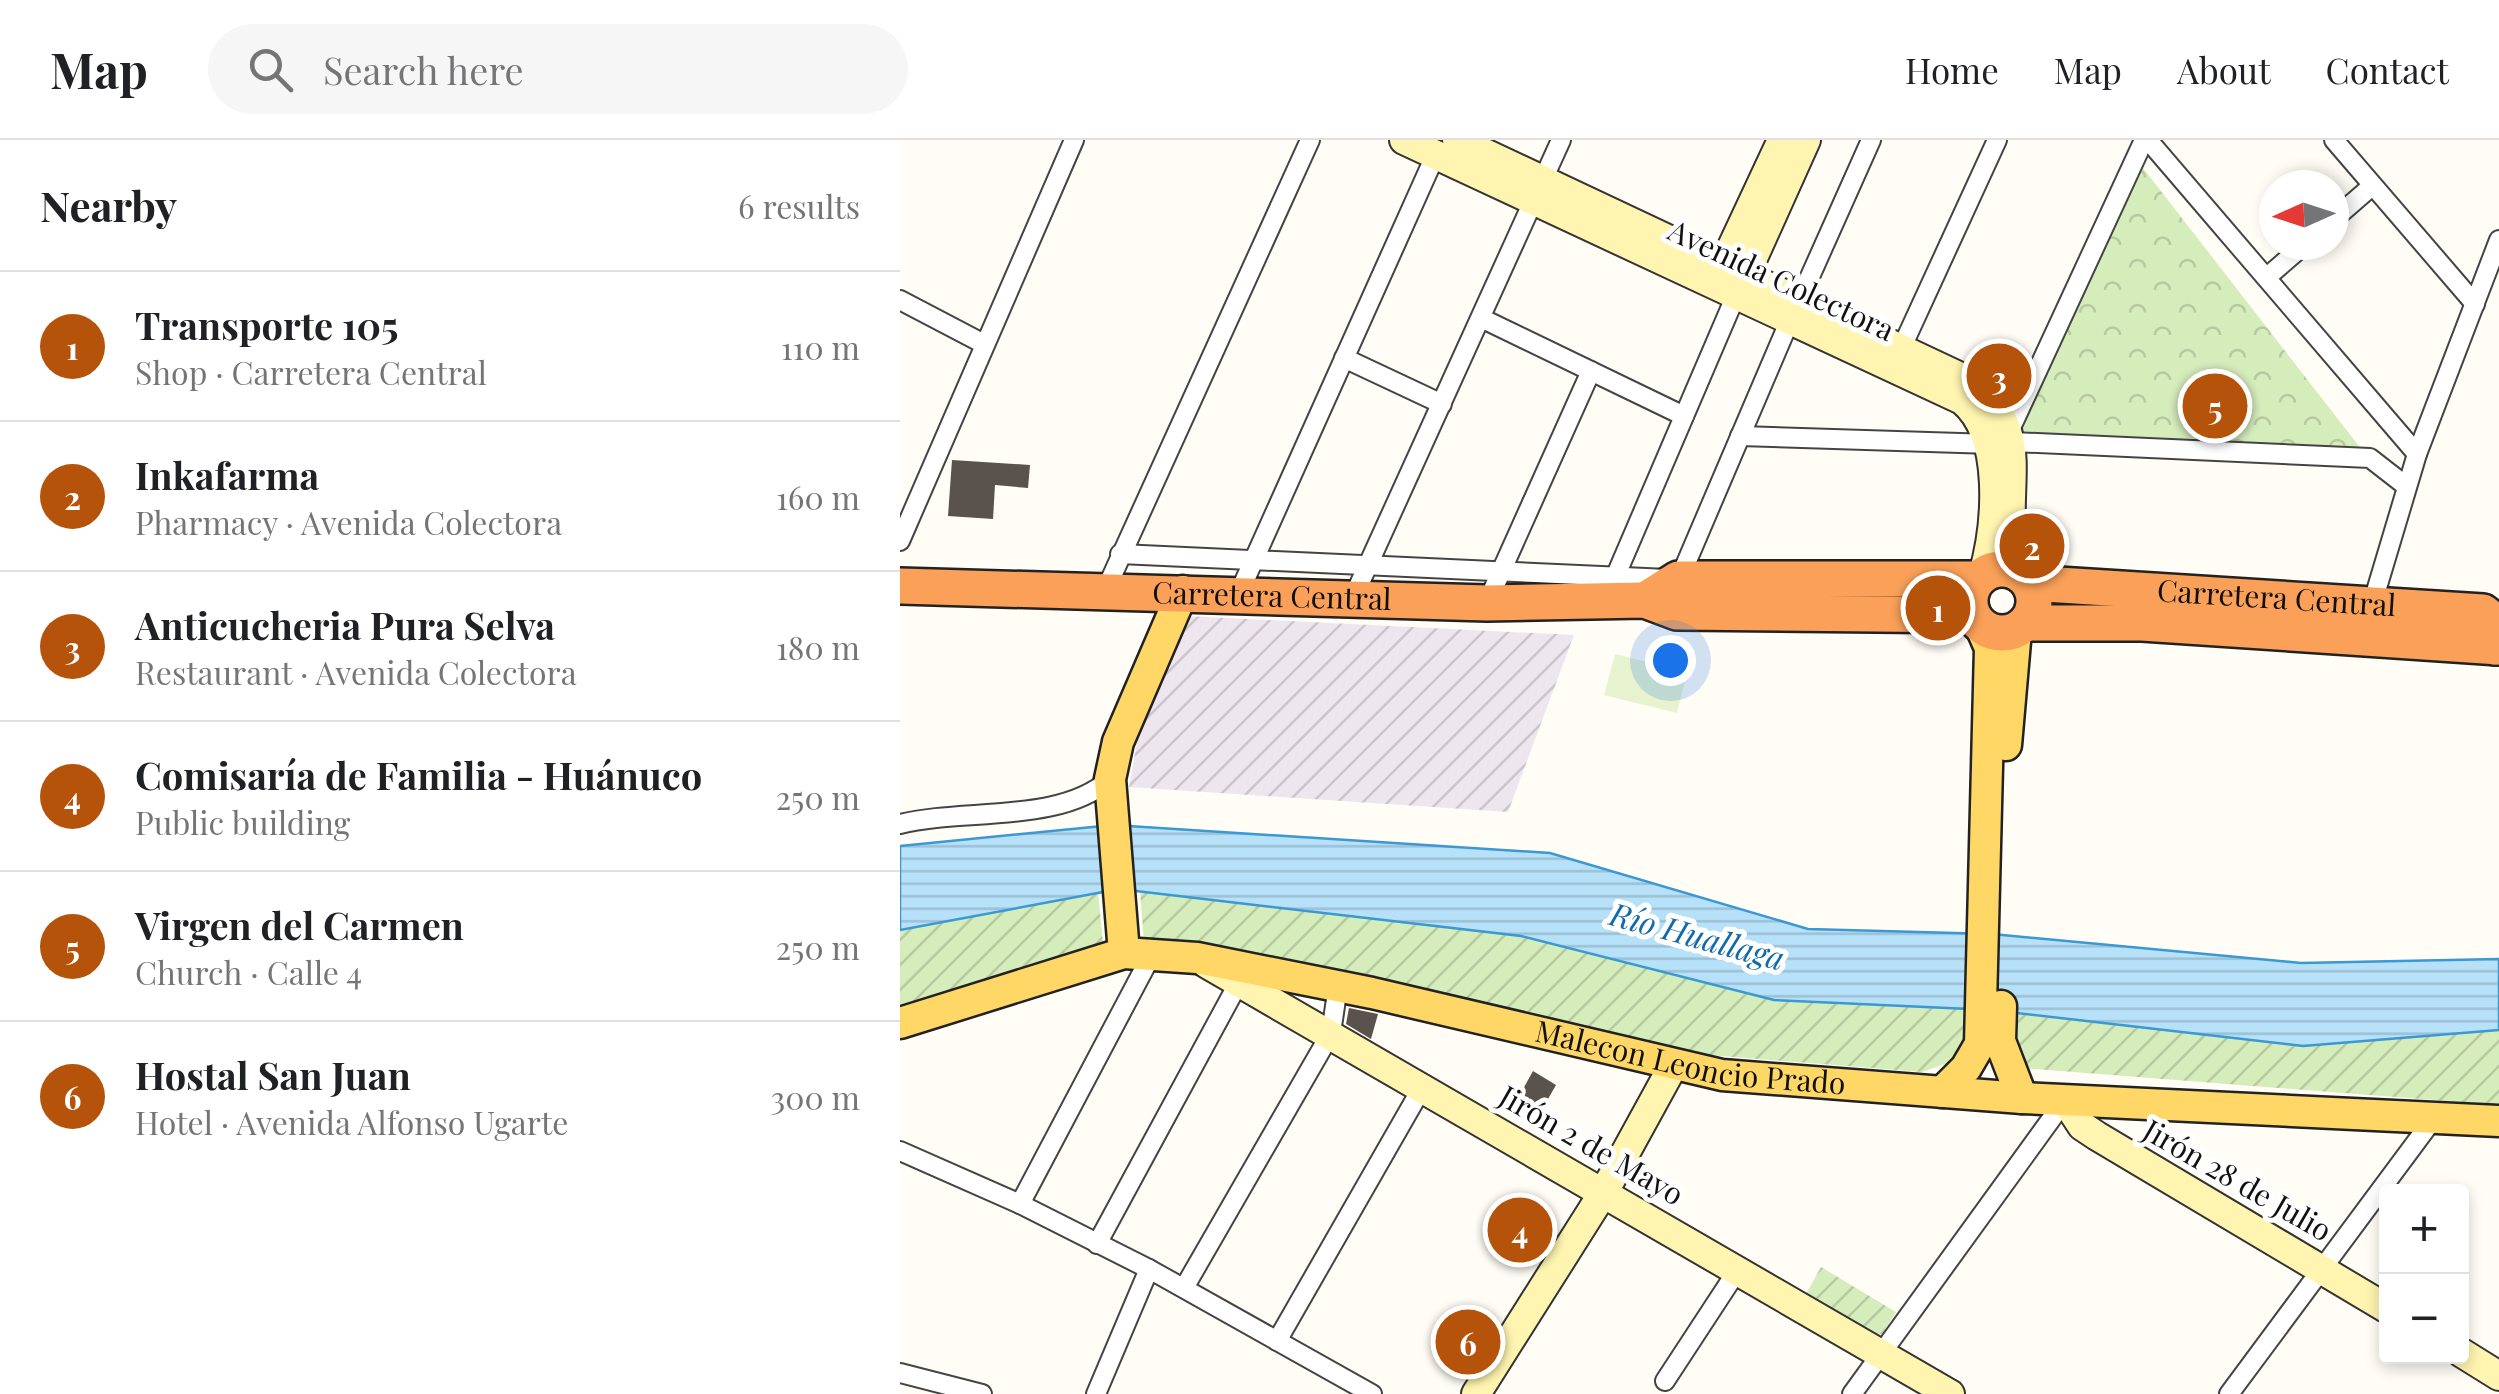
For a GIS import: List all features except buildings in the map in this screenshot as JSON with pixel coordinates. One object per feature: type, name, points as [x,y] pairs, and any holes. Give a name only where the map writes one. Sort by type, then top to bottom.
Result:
[{"type":"highway","points":[[2004,568],[2026,580],[2034,603],[2021,627],[1991,632],[1977,620],[1971,590],[1980,577],[2004,568]]},
{"type":"highway","name":"Carretera Central","points":[[1667,597],[1980,577]]},
{"type":"highway","name":"Carretera Central","points":[[2021,627],[2142,623],[2367,638],[2496,632],[2484,612],[2026,580]]},
{"type":"highway","name":"Carretera Central","points":[[900,586],[1353,598],[1492,587],[1610,588],[1667,597],[1977,620]]},
{"type":"main road","points":[[1138,953],[1120,917],[1110,781],[1118,742],[1183,591]]},
{"type":"main road","points":[[1977,620],[1990,648],[1997,826],[1990,1042],[2022,1098]]},
{"type":"main road","points":[[1997,826],[2021,627]]},
{"type":"main road","name":"Malecon Leoncio Prado","points":[[900,1023],[1138,953],[1198,958],[1338,986],[1722,1076],[2022,1098],[2499,1122]]},
{"type":"main road","points":[[1942,1092],[1990,1042]]},
{"type":"street","points":[[900,540],[1074,140]]},
{"type":"street","points":[[1106,589],[1310,140]]},
{"type":"street","name":"Avenida Colectora","points":[[1404,140],[1446,148],[1794,311],[1962,400],[2004,439]]},
{"type":"street","points":[[1353,598],[1560,140]]},
{"type":"street","points":[[1610,588],[1684,416],[1782,140]]},
{"type":"street","points":[[1730,280],[1806,140]]},
{"type":"street","points":[[1667,597],[1871,140]]},
{"type":"street","points":[[1902,347],[1997,140]]},
{"type":"street","points":[[1980,577],[1991,544],[2004,439],[2146,140],[2417,454]]},
{"type":"street","points":[[2334,140],[2475,304]]},
{"type":"street","points":[[1239,593],[1344,358],[1446,148]]},
{"type":"street","points":[[2349,206],[2372,186]]},
{"type":"street","points":[[2367,638],[2372,603],[2406,486],[2499,240]]},
{"type":"street","points":[[2266,278],[2287,260]]},
{"type":"street","points":[[900,300],[984,344]]},
{"type":"street","name":"Avenida Colectora","points":[[1794,311],[1902,347],[1971,382],[1994,400],[2004,439]]},
{"type":"street","points":[[1481,318],[1684,416]]},
{"type":"street","points":[[1344,358],[1442,404]]},
{"type":"street","points":[[1120,554],[1368,565],[1492,587],[1591,371]]},
{"type":"street","points":[[1740,436],[2004,439],[2370,458],[2406,486]]},
{"type":"street","points":[[2004,439],[2011,535],[2026,580]]},
{"type":"street","points":[[900,824],[1064,804],[1093,794],[1110,781]]},
{"type":"street","points":[[1020,1204],[1138,953]]},
{"type":"street","name":"Jirón 2 de Mayo","points":[[1198,958],[1605,1190],[1950,1394]]},
{"type":"street","points":[[1097,1244],[1239,982]]},
{"type":"street","points":[[1184,1288],[1332,1032],[1338,986]]},
{"type":"street","points":[[1476,1394],[1605,1190],[1672,1066]]},
{"type":"street","points":[[1276,1341],[1423,1086]]},
{"type":"street","points":[[1852,1394],[2065,1100]]},
{"type":"street","name":"Jirón 28 de Julio","points":[[2065,1100],[2082,1126],[2096,1136],[2379,1304]]},
{"type":"street","points":[[2230,1394],[2434,1118]]},
{"type":"street","points":[[900,1151],[1020,1204],[1149,1269],[1276,1341],[1346,1388],[1372,1394]]},
{"type":"street","points":[[1096,1394],[1149,1269]]},
{"type":"street","points":[[1665,1381],[1737,1271]]},
{"type":"street","points":[[2469,1357],[2499,1376]]},
{"type":"street","points":[[900,1373],[974,1393]]},
{"type":"shaded area","points":[[1186,616],[1574,635],[1508,812],[1129,787],[1140,726]]},
{"type":"green space","points":[[2143,168],[2362,450],[2018,433]]},
{"type":"green space","points":[[1615,654],[1687,672],[1677,713],[1604,695]]},
{"type":"green space","points":[[1140,892],[1521,936],[1774,1000],[1967,1009],[1962,1058],[1922,1072],[1671,1052],[1228,949],[1144,943]]},
{"type":"green space","points":[[1098,893],[1103,944],[900,1009],[900,930]]},
{"type":"green space","points":[[2008,1013],[2303,1046],[2499,1030],[2499,1105],[2022,1068]]},
{"type":"green space","points":[[1821,1267],[1896,1312],[1882,1334],[1869,1335],[1805,1296]]},
{"type":"water","name":"Río Huallaga","points":[[1113,825],[1550,853],[1808,929],[1992,934],[2301,963],[2499,959],[2499,1030],[2303,1046],[1991,1010],[1774,1000],[1521,936],[1119,889],[900,930],[900,846]]},
{"type":"place","name":"Anticucheria Pura Selva","points":[[1999,376]]},
{"type":"place","name":"Virgen del Carmen","points":[[2215,406]]},
{"type":"place","name":"Inkafarma","points":[[2032,546]]},
{"type":"place","name":"Transporte 105","points":[[1938,608]]},
{"type":"place","name":"Comisaría de Familia - Huánuco","points":[[1520,1230]]},
{"type":"place","name":"Hostal San Juan","points":[[1468,1342]]}]
